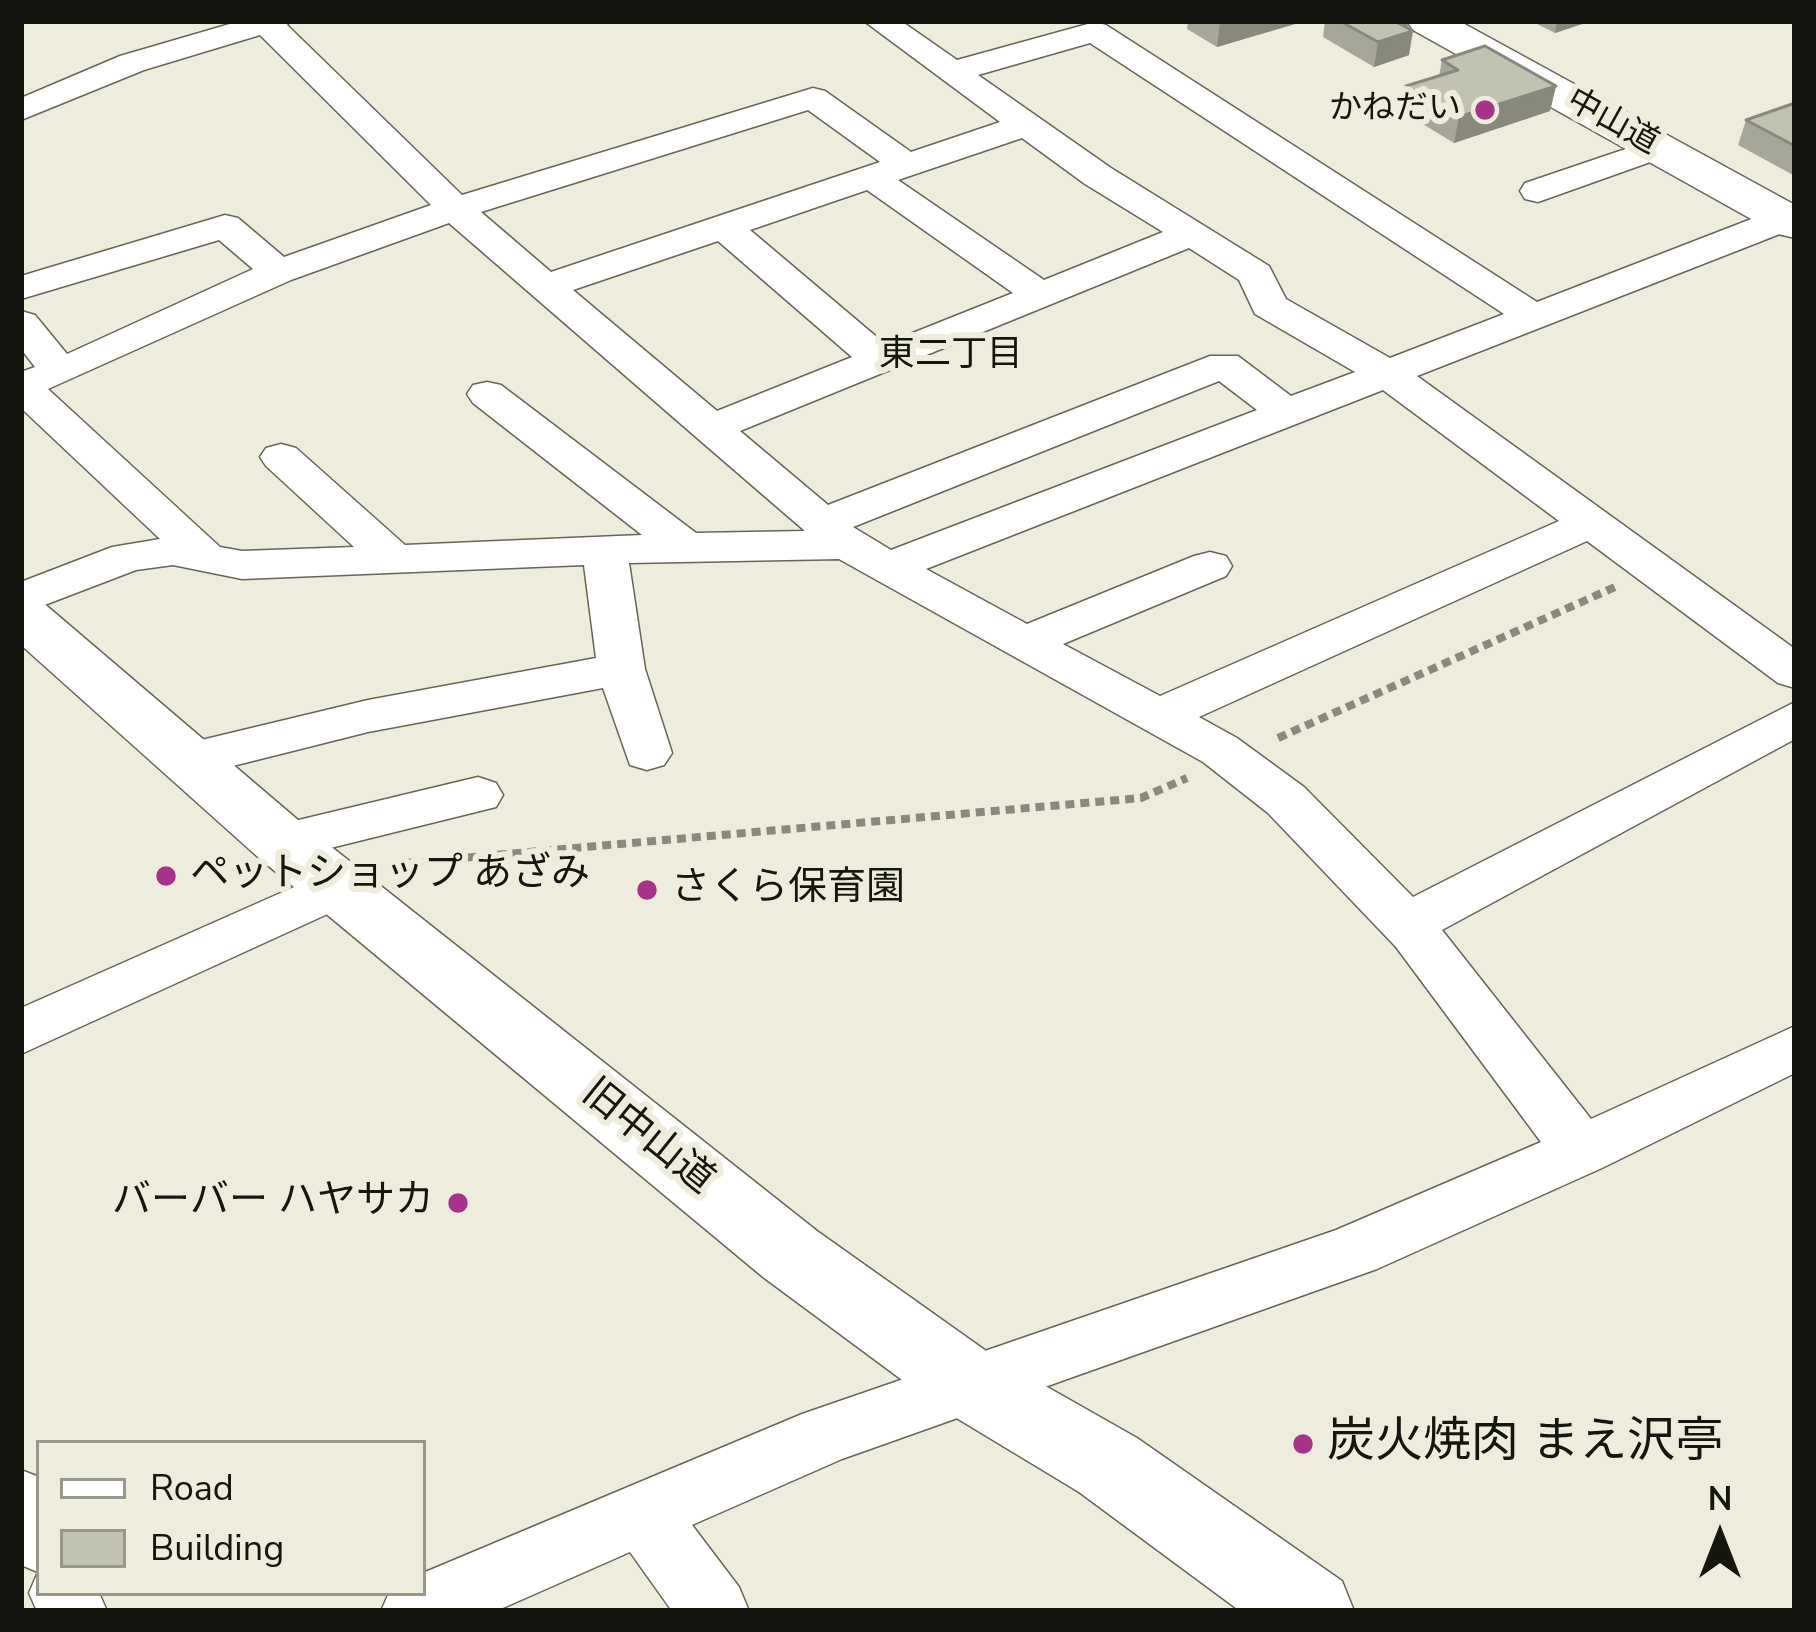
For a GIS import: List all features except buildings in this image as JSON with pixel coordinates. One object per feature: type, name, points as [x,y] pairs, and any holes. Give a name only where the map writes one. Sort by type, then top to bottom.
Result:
[{"type":"highway","name":"中山道","points":[[1428,21],[1658,148],[1792,214]]},
{"type":"highway","name":"中山道","points":[[1464,21],[1792,214]]},
{"type":"main road","name":"旧中山道","points":[[21,614],[282,842],[790,1254],[968,1383],[1108,1465],[1311,1611]]},
{"type":"street","points":[[880,21],[1026,125],[1256,274],[1269,306],[1388,374],[1795,672]]},
{"type":"street","points":[[21,110],[132,63],[268,22],[456,208],[854,545],[1158,716],[1286,800],[1406,925],[1581,1151]]},
{"type":"street","points":[[952,72],[1095,32],[1534,317]]},
{"type":"street","points":[[34,381],[278,272],[456,208],[813,98],[889,171],[1041,295]]},
{"type":"street","points":[[547,286],[1026,125]]},
{"type":"street","points":[[1538,191],[1658,148]]},
{"type":"street","points":[[21,599],[128,557],[173,551],[242,565],[854,545],[1286,413],[1792,214]]},
{"type":"street","points":[[21,288],[225,226],[278,272]]},
{"type":"street","points":[[724,226],[880,360]]},
{"type":"street","points":[[711,428],[1192,235]]},
{"type":"street","points":[[21,323],[34,381],[203,555]]},
{"type":"street","points":[[854,545],[1224,364],[1286,413]]},
{"type":"street","points":[[487,394],[688,549]]},
{"type":"street","points":[[280,458],[398,562]]},
{"type":"street","points":[[1158,716],[1591,523]]},
{"type":"street","points":[[605,554],[621,669],[647,753]]},
{"type":"street","points":[[1025,642],[1210,566]]},
{"type":"street","points":[[189,760],[368,716],[621,669]]},
{"type":"street","points":[[1406,925],[1795,718]]},
{"type":"street","points":[[282,842],[478,795]]},
{"type":"street","points":[[21,1032],[337,887]]},
{"type":"street","points":[[416,1607],[825,1435],[1354,1250],[1581,1151],[1795,1049]]},
{"type":"street","points":[[21,1502],[36,1534]]},
{"type":"street","points":[[642,1513],[714,1611]]},
{"type":"path","points":[[337,887],[391,864],[1141,798],[1654,569]]},
{"type":"place","name":"かねだい","points":[[1485,110]]},
{"type":"place","name":"ペットショップ あざみ","points":[[166,876]]},
{"type":"place","name":"さくら保育園","points":[[647,890]]},
{"type":"place","name":"バーバー ハヤサカ","points":[[458,1203]]},
{"type":"place","name":"炭火焼肉 まえ沢亭","points":[[1303,1444]]},
{"type":"district","name":"東二丁目","points":[[951,356]]}]
